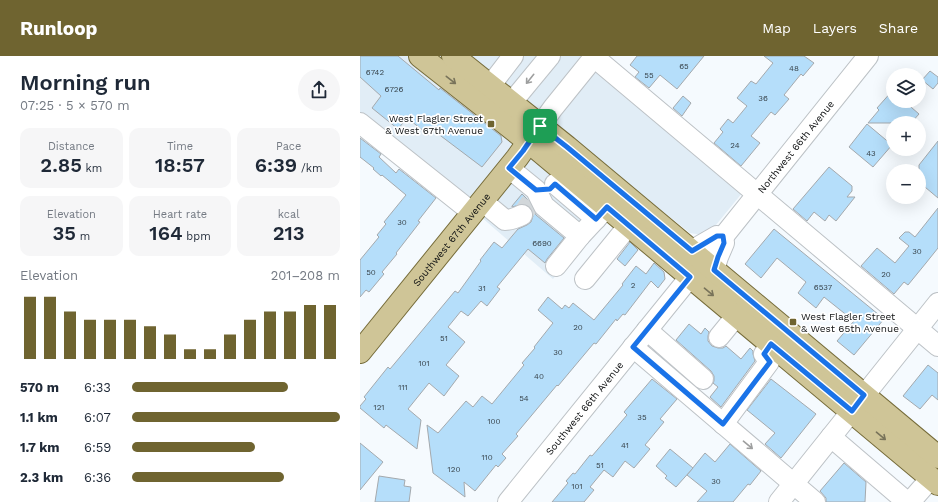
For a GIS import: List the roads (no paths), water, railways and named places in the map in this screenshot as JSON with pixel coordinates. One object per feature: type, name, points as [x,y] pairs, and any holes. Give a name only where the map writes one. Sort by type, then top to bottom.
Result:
[{"type":"main road","points":[[420,56],[535,134],[567,147],[714,270],[858,403],[934,481]]},
{"type":"main road","points":[[453,56],[512,102],[535,134],[533,197],[601,213],[629,225],[771,344],[938,457]]},
{"type":"main road","name":"Southwest 67th Avenue","points":[[360,352],[535,134]]},
{"type":"street","points":[[490,86],[513,56]]},
{"type":"street","points":[[512,102],[550,56]]},
{"type":"street","name":"Northwest 66th Avenue","points":[[714,270],[724,243],[723,236],[868,56]]},
{"type":"street","points":[[535,134],[553,108],[595,57],[938,346]]},
{"type":"street","points":[[360,123],[477,207],[506,220],[509,220],[533,197]]},
{"type":"street","points":[[509,168],[533,197],[580,236]]},
{"type":"street","points":[[556,266],[601,213]]},
{"type":"street","points":[[585,279],[629,225]]},
{"type":"street","name":"Northwest 66th Avenue","points":[[692,251],[717,236],[723,236]]},
{"type":"street","name":"Southwest 66th Avenue","points":[[508,502],[690,277]]},
{"type":"street","points":[[778,502],[938,303]]},
{"type":"street","points":[[719,337],[737,315]]},
{"type":"street","points":[[647,330],[704,379]]},
{"type":"street","points":[[723,424],[770,362],[764,354],[771,344]]},
{"type":"street","points":[[633,347],[815,502]]},
{"type":"street","points":[[830,438],[909,502],[934,481]]},
{"type":"tunnel","points":[[522,215],[531,202]]},
{"type":"place","name":"West Flagler Street & West 67th Avenue","points":[[491,124]]},
{"type":"place","name":"West Flagler Street & West 65th Avenue","points":[[793,322]]}]
